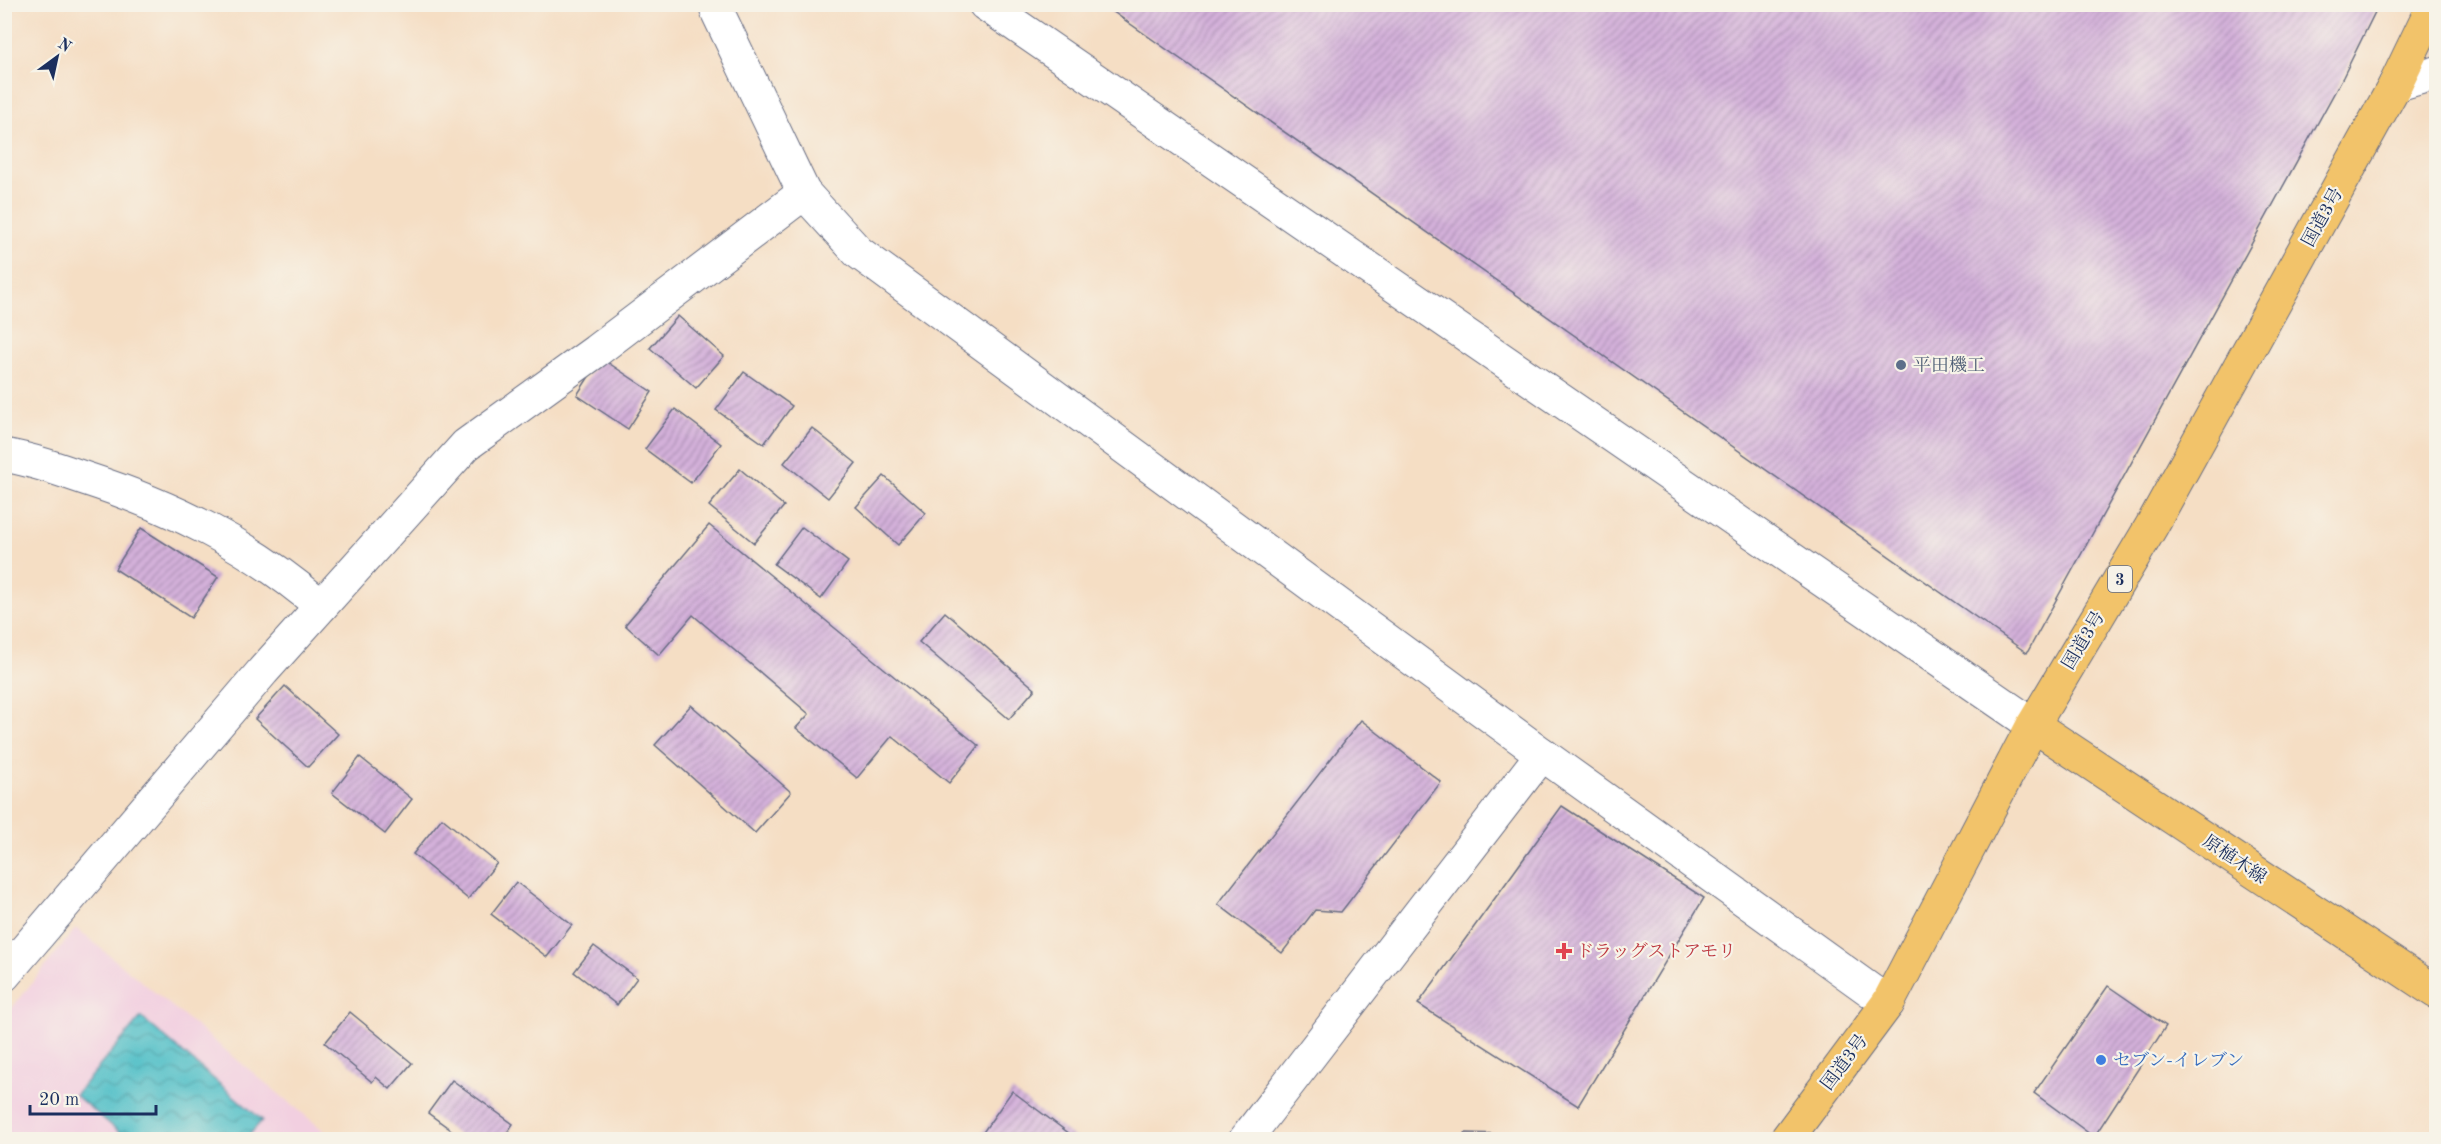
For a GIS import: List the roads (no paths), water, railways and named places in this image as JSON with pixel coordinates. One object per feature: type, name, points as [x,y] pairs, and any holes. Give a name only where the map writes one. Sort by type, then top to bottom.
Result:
[{"type":"main road","name":"国道3号","points":[[1786,1140],[1888,1003],[2033,725],[2151,527],[2395,85],[2434,4]]},
{"type":"main road","name":"原植木線","points":[[2033,725],[2436,992]]},
{"type":"street","points":[[717,4],[717,11],[804,193],[858,252],[1542,754],[1888,1003]]},
{"type":"street","points":[[985,4],[2033,725]]},
{"type":"street","points":[[2395,85],[2436,73]]},
{"type":"street","points":[[4,975],[187,758],[466,445],[596,351],[804,193]]},
{"type":"street","points":[[4,455],[28,460],[131,493],[206,526],[287,576],[321,606]]},
{"type":"street","points":[[1245,1140],[1542,754]]},
{"type":"water","points":[[141,1017],[262,1120],[246,1139],[128,1139],[75,1095]]},
{"type":"place","name":"平田機工","points":[[1901,365]]},
{"type":"place","name":"ドラッグストアモリ","points":[[1564,951]]},
{"type":"place","name":"セブン-イレブン","points":[[2101,1060]]}]
